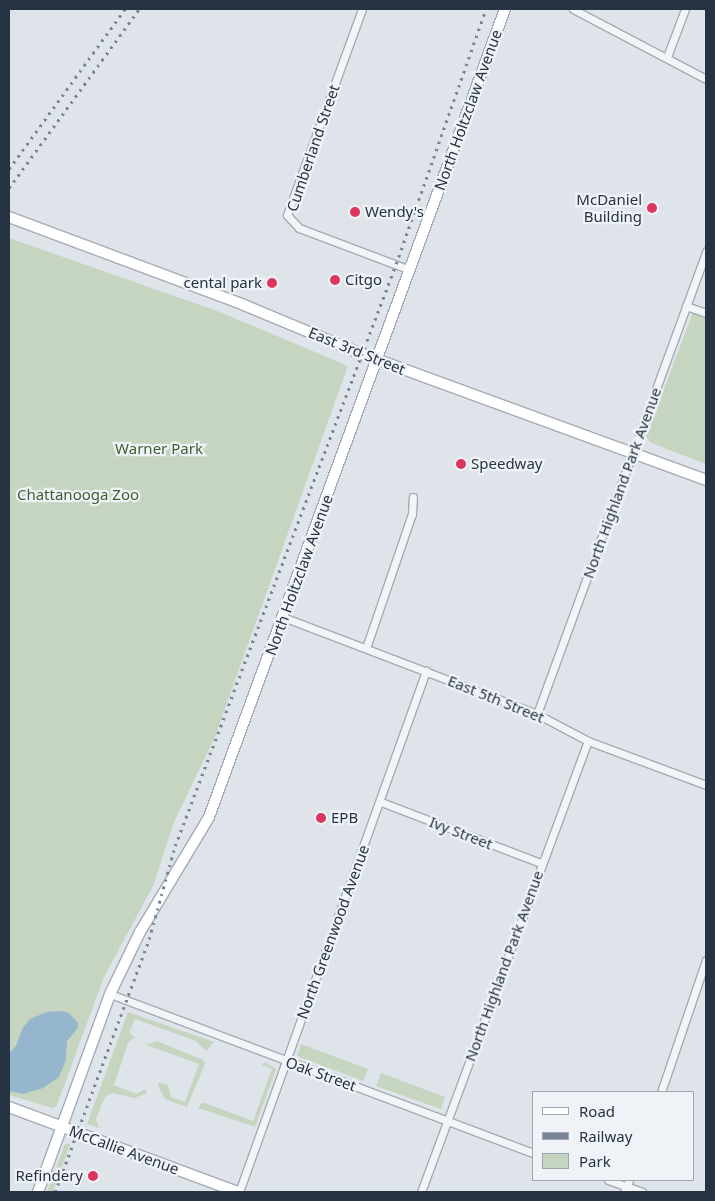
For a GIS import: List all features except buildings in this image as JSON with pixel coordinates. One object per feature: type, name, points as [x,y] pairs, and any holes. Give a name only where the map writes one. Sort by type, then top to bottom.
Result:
[{"type":"main road","name":"North Holtzclaw Avenue","points":[[38,1192],[110,994],[140,932],[209,817],[379,360],[505,9]]},
{"type":"main road","name":"East 3rd Street","points":[[9,218],[131,262],[379,360],[706,480]]},
{"type":"main road","name":"McCallie Avenue","points":[[9,1107],[239,1192]]},
{"type":"street","name":"Cumberland Street","points":[[362,9],[287,215],[299,228],[410,270]]},
{"type":"street","points":[[573,9],[706,78]]},
{"type":"street","points":[[667,57],[685,9]]},
{"type":"street","name":"North Highland Park Avenue","points":[[537,714],[706,251]]},
{"type":"street","points":[[686,306],[706,313]]},
{"type":"street","points":[[366,648],[412,514],[413,497]]},
{"type":"street","name":"East 5th Street","points":[[283,617],[537,714],[588,741],[706,785]]},
{"type":"street","name":"North Greenwood Avenue","points":[[239,1192],[426,671]]},
{"type":"street","name":"North Highland Park Avenue","points":[[421,1192],[541,863],[588,741]]},
{"type":"street","name":"Ivy Street","points":[[380,802],[541,863]]},
{"type":"street","points":[[661,1091],[706,960]]},
{"type":"street","name":"Oak Street","points":[[110,994],[532,1152]]},
{"type":"street","points":[[611,1181],[642,1192]]},
{"type":"green space","name":"Warner Park","points":[[9,238],[220,312],[348,366],[214,739],[174,822],[153,886],[104,977],[57,1105],[53,1108],[9,1095]]},
{"type":"green space","points":[[693,312],[706,319],[706,464],[651,443],[646,437]]},
{"type":"green space","points":[[128,1012],[214,1042],[206,1051],[196,1041],[135,1019],[129,1033],[135,1037],[128,1043],[114,1085],[136,1094],[145,1089],[147,1093],[134,1098],[113,1093],[105,1097],[96,1119],[99,1128],[87,1124]]},
{"type":"green space","points":[[157,1041],[203,1060],[205,1064],[187,1107],[165,1099],[158,1085],[159,1082],[168,1085],[171,1097],[185,1102],[199,1064],[146,1045]]},
{"type":"green space","points":[[301,1044],[368,1069],[363,1081],[297,1056]]},
{"type":"green space","points":[[265,1062],[276,1069],[255,1127],[198,1108],[201,1103],[205,1103],[253,1121],[272,1069],[262,1065]]},
{"type":"green space","points":[[381,1073],[445,1097],[441,1109],[376,1086]]},
{"type":"green space","points":[[65,1144],[70,1144],[53,1192],[47,1192]]},
{"type":"water","points":[[61,1011],[69,1013],[78,1023],[77,1029],[67,1041],[66,1060],[59,1077],[43,1088],[23,1094],[9,1091],[9,1053],[16,1046],[22,1029],[30,1019],[47,1012]]},
{"type":"railway","points":[[9,169],[125,9]]},
{"type":"railway","points":[[9,188],[139,9]]},
{"type":"railway","points":[[55,1192],[149,939],[175,846],[396,264],[486,9]]},
{"type":"place","name":"McDaniel Building","points":[[652,208]]},
{"type":"place","name":"Wendy's","points":[[355,212]]},
{"type":"place","name":"Citgo","points":[[335,280]]},
{"type":"place","name":"cental park","points":[[272,283]]},
{"type":"place","name":"Speedway","points":[[461,464]]},
{"type":"place","name":"EPB","points":[[321,818]]},
{"type":"place","name":"Refindery","points":[[93,1176]]},
{"type":"park label","name":"Chattanooga Zoo","points":[[78,495]]}]
